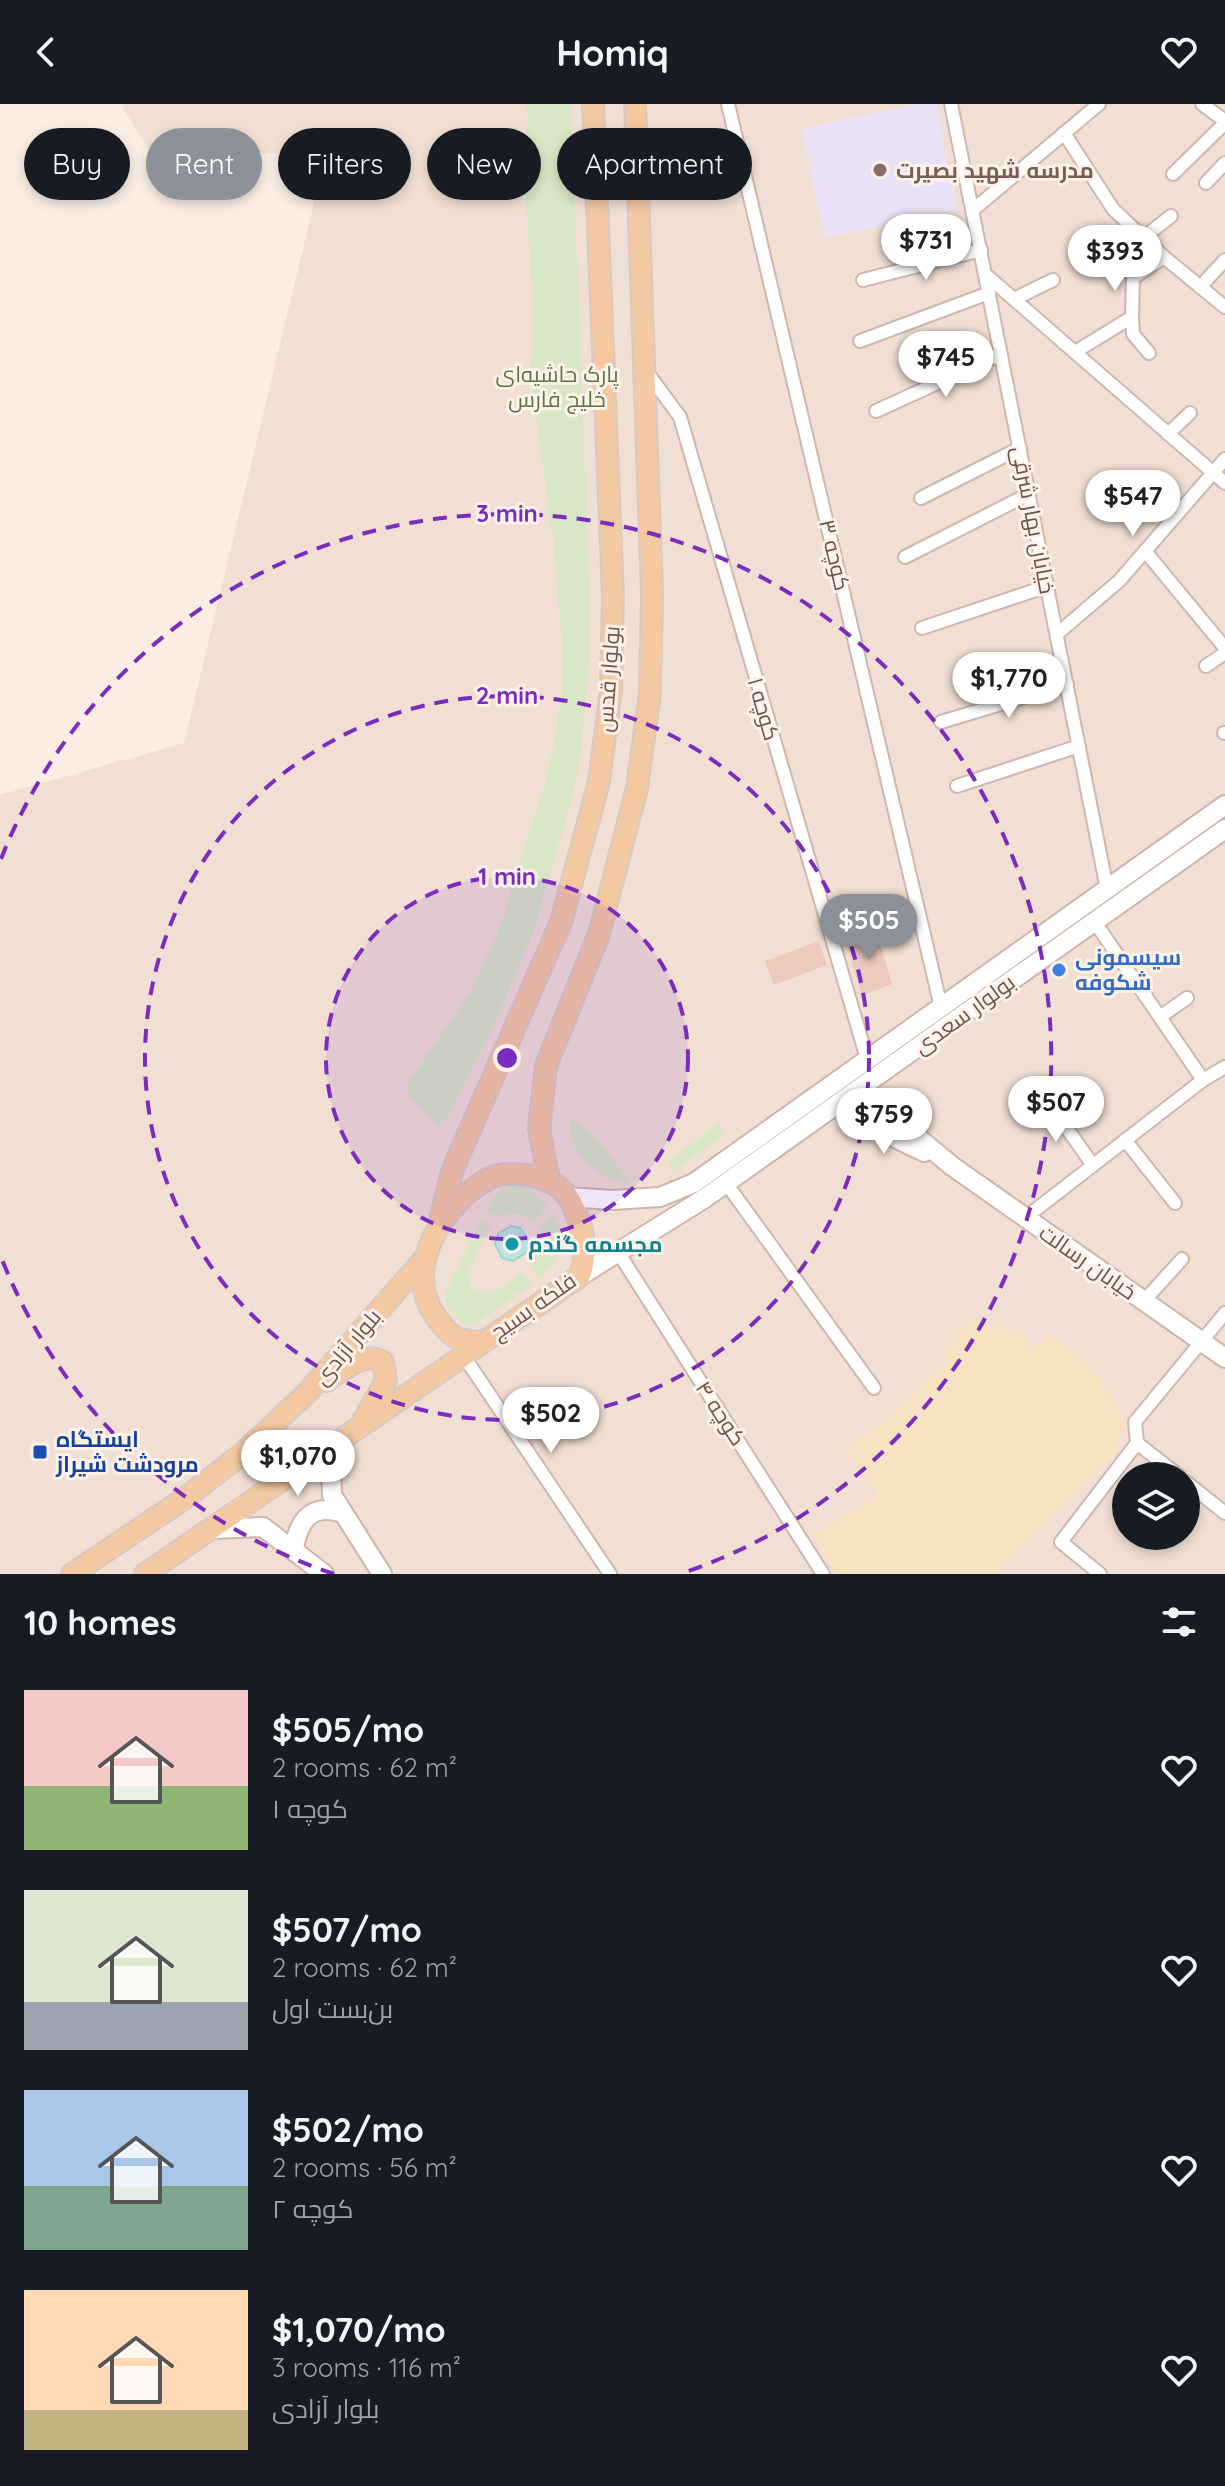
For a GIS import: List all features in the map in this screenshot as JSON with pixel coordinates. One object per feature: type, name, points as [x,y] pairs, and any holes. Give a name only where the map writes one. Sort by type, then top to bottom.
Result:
[{"type":"main road","name":"بولوار قدس","points":[[439,1225],[452,1171],[561,922],[599,782],[611,690],[613,596],[593,104]]},
{"type":"main road","name":"بولوار قدس","points":[[549,1180],[539,1129],[546,1066],[599,934],[637,788],[650,693],[652,594],[635,104]]},
{"type":"main road","name":"بولوار سعدی","points":[[568,1197],[612,1200],[660,1197],[694,1183],[1225,805]]},
{"type":"main road","name":"بولوار سعدی","points":[[580,1276],[726,1183],[1225,829]]},
{"type":"main road","points":[[859,1089],[952,1166]]},
{"type":"main road","points":[[841,1102],[891,1136],[952,1166]]},
{"type":"main road","name":"خیابان رسالت","points":[[952,1166],[1225,1358]]},
{"type":"main road","name":"فلکه بسیج","points":[[516,1172],[549,1180],[568,1197],[583,1228],[585,1260],[580,1276],[481,1342],[456,1338],[427,1305],[423,1280],[425,1258],[439,1225],[459,1201],[490,1178],[516,1172]]},
{"type":"main road","name":"بلوار آزادی","points":[[72,1574],[184,1499],[243,1453],[307,1393],[425,1258]]},
{"type":"main road","points":[[145,1574],[481,1342]]},
{"type":"main road","points":[[307,1393],[367,1358],[377,1358],[386,1369],[386,1380],[331,1462],[332,1495],[382,1574]]},
{"type":"main road","points":[[294,1548],[297,1530],[317,1510],[330,1508],[343,1513]]},
{"type":"main road","points":[[212,1529],[263,1527],[324,1574]]},
{"type":"street","name":"کوچه ۳","points":[[728,104],[941,1007]]},
{"type":"street","name":"خیابان بهار شرقی","points":[[951,104],[1107,889]]},
{"type":"street","points":[[1173,174],[1223,116],[1202,104]]},
{"type":"street","points":[[973,210],[1090,107]]},
{"type":"street","points":[[1064,133],[1113,209],[1164,257],[1225,307]]},
{"type":"street","points":[[1206,183],[1225,163]]},
{"type":"street","points":[[1143,238],[1171,216]]},
{"type":"street","points":[[863,280],[981,250]]},
{"type":"street","points":[[1149,353],[1133,334],[1133,278],[1164,257]]},
{"type":"street","points":[[1200,287],[1225,260]]},
{"type":"street","points":[[985,274],[1225,483]]},
{"type":"street","points":[[1014,299],[1053,280]]},
{"type":"street","points":[[860,341],[989,293]]},
{"type":"street","points":[[1075,352],[1132,317]]},
{"type":"street","points":[[876,411],[1001,354]]},
{"type":"street","name":"کوچه ۱","points":[[644,368],[680,417],[867,1059]]},
{"type":"street","points":[[1168,434],[1190,413]]},
{"type":"street","points":[[921,498],[1020,448]]},
{"type":"street","points":[[1057,634],[1119,581],[1225,459]]},
{"type":"street","points":[[905,557],[1029,494]]},
{"type":"street","points":[[1145,551],[1225,650],[1206,666]]},
{"type":"street","points":[[922,628],[1048,586]]},
{"type":"street","points":[[941,722],[1067,684]]},
{"type":"street","points":[[957,786],[1079,746]]},
{"type":"street","points":[[1094,921],[1203,1080]]},
{"type":"street","points":[[1160,1017],[1187,998]]},
{"type":"street","points":[[1025,1218],[1203,1080],[1225,1067]]},
{"type":"street","points":[[1049,1103],[1092,1164]]},
{"type":"street","points":[[1125,1140],[1175,1203]]},
{"type":"street","points":[[726,1183],[874,1388]]},
{"type":"street","name":"کوچه ۴","points":[[618,1252],[823,1574]]},
{"type":"street","points":[[1144,1301],[1182,1259]]},
{"type":"street","points":[[1100,1574],[1061,1542],[1137,1443],[1135,1422],[1225,1313]]},
{"type":"street","points":[[463,1355],[610,1574]]},
{"type":"street","points":[[1137,1443],[1161,1462]]},
{"type":"street","points":[[1200,1493],[1225,1513]]},
{"type":"shaded area","points":[[120,104],[1225,104],[1225,1574],[0,1574],[0,795],[184,743],[315,200],[411,200],[411,128],[278,128],[278,154],[262,154],[262,128],[146,128],[146,144]]},
{"type":"shaded area","name":"مدرسه شهید بصیرت","points":[[916,104],[936,104],[957,211],[825,238],[801,129]]},
{"type":"green space","name":"پارک حاشیه‌ای خلیج فارس","points":[[526,104],[571,104],[572,128],[557,128],[557,200],[575,200],[590,607],[589,664],[581,750],[573,795],[533,933],[491,1032],[446,1119],[438,1125],[410,1098],[407,1084],[470,993],[498,932],[542,793],[555,740],[561,695],[563,658],[555,554],[531,379],[532,294],[526,200],[541,200],[541,128],[527,128]]},
{"type":"green space","points":[[570,1118],[596,1139],[632,1183],[608,1177],[587,1163],[573,1143]]},
{"type":"green space","points":[[719,1123],[724,1135],[673,1172],[669,1161]]},
{"type":"green space","points":[[514,1185],[528,1187],[548,1207],[535,1221],[521,1215],[498,1216],[486,1211],[500,1191]]},
{"type":"green space","points":[[553,1214],[561,1232],[560,1250],[552,1266],[538,1279],[531,1266],[540,1253],[539,1228]]},
{"type":"green space","points":[[482,1220],[491,1224],[468,1272],[470,1285],[477,1290],[490,1292],[503,1287],[522,1272],[531,1284],[480,1321],[468,1325],[451,1312],[446,1291]]},
{"type":"sand","points":[[972,1317],[992,1328],[998,1322],[1013,1336],[1021,1330],[1032,1350],[1047,1337],[1072,1349],[1083,1359],[1124,1419],[1115,1455],[996,1574],[836,1574],[814,1535],[878,1494],[844,1447],[886,1421],[946,1361],[944,1354]]},
{"type":"water","points":[[511,1226],[520,1228],[529,1241],[527,1252],[513,1261],[502,1258],[495,1244],[498,1234]]},
{"type":"building","points":[[876,929],[892,984],[862,996],[845,938]]},
{"type":"building","points":[[819,941],[827,965],[774,985],[765,961]]},
{"type":"place","name":"مدرسه شهید بصیرت","points":[[880,170]]},
{"type":"place","name":"سیسمونی شکوفه","points":[[1059,970]]},
{"type":"place","name":"مجسمه گندم","points":[[512,1244]]},
{"type":"place","name":"ایستگاه مرودشت شیراز","points":[[40,1452]]}]
